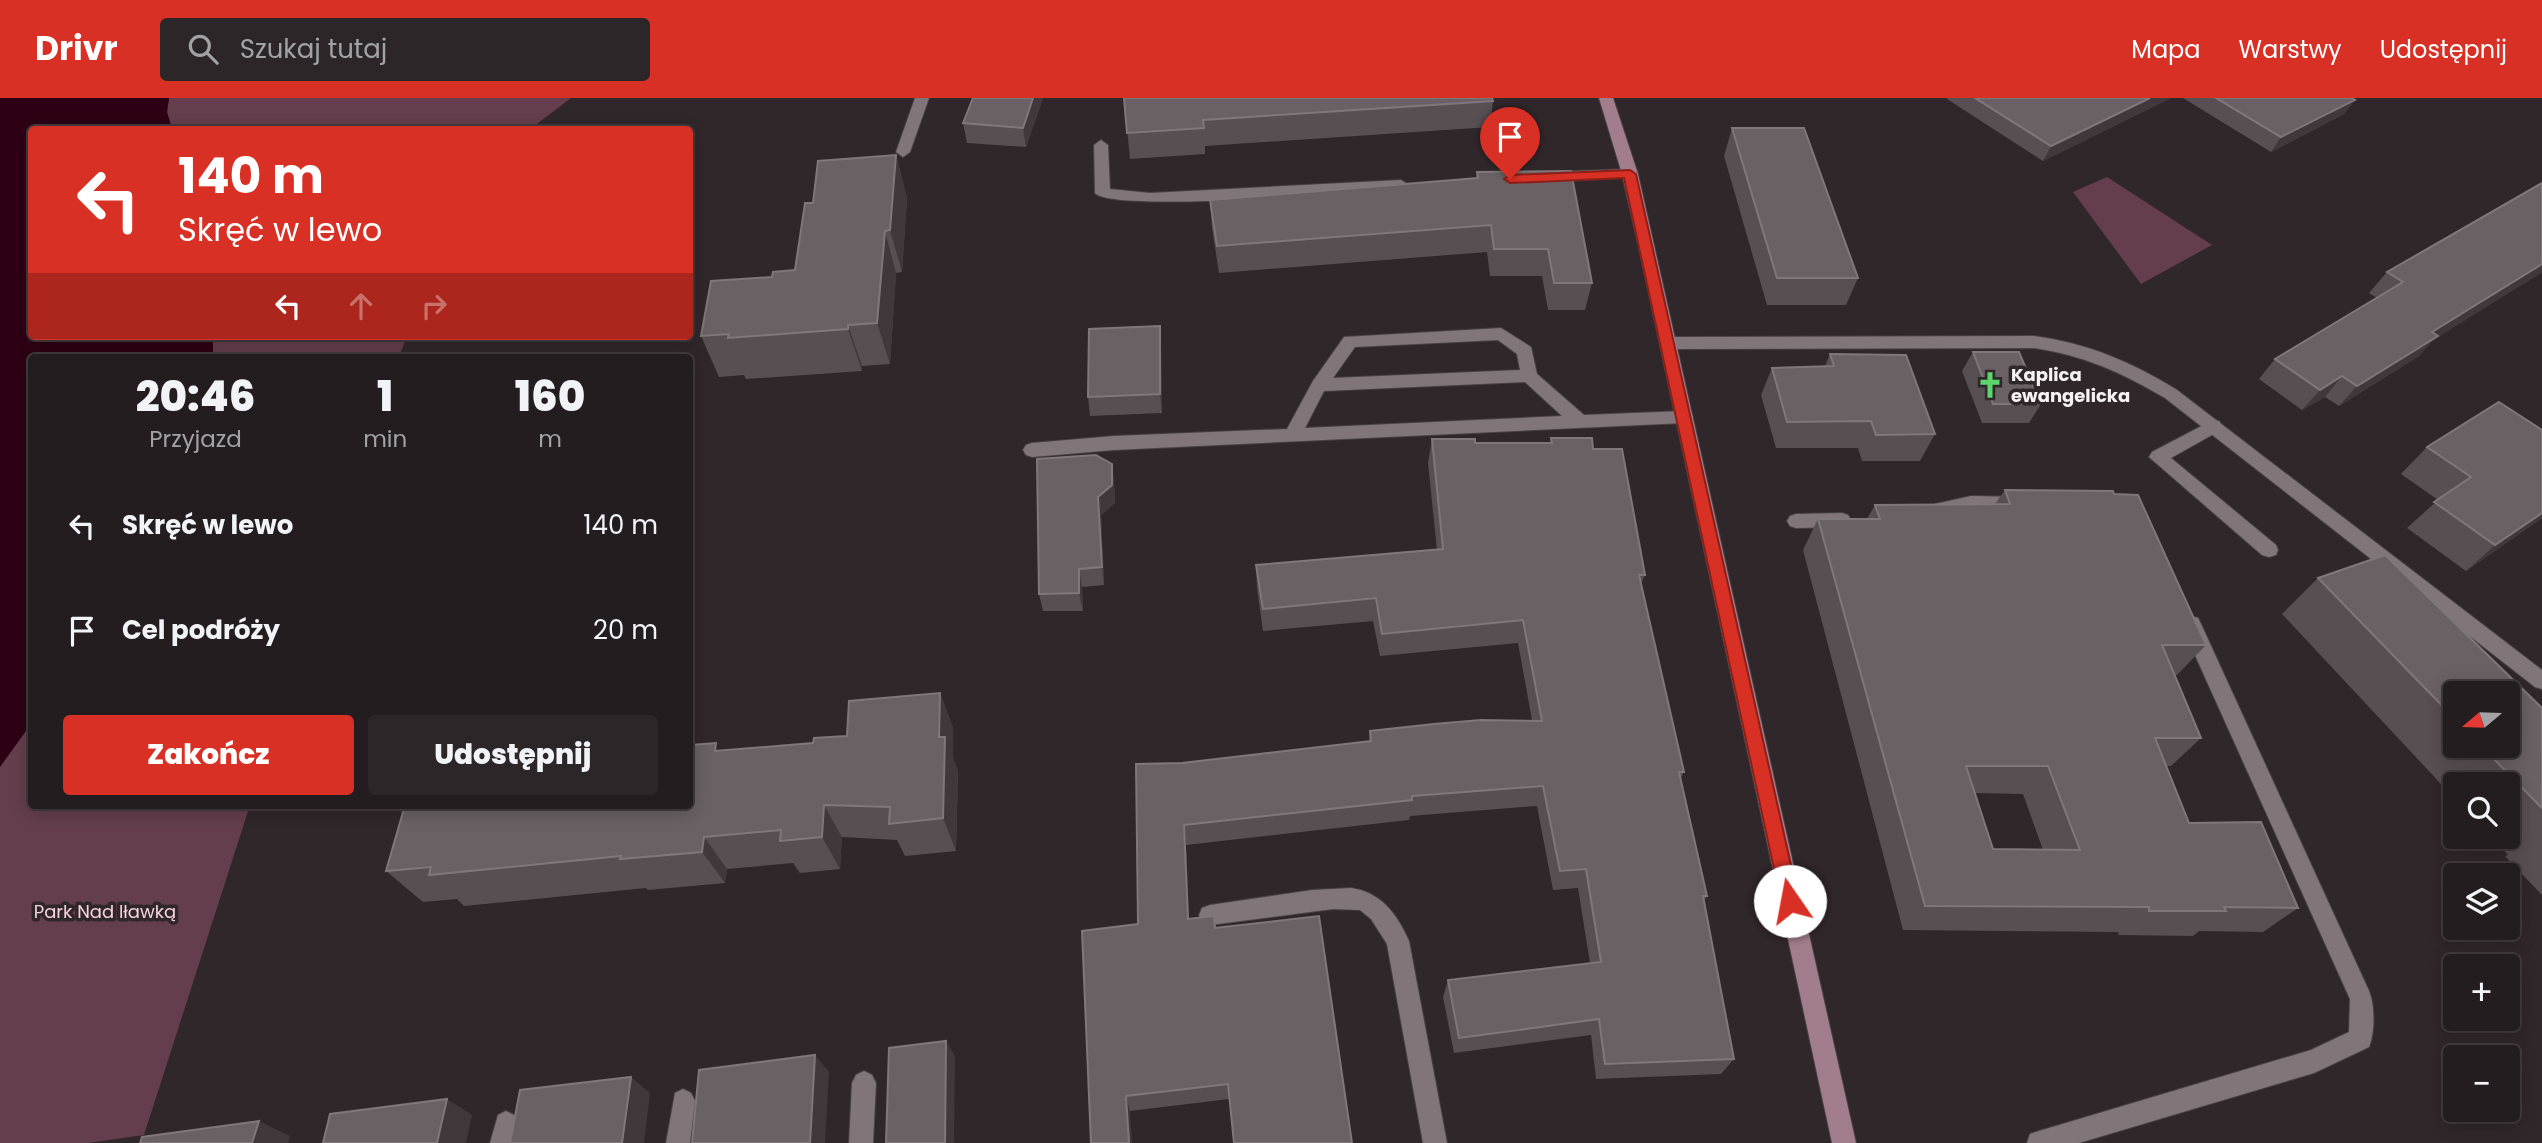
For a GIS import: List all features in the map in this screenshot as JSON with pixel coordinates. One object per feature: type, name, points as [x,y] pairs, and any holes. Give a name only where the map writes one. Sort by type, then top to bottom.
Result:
[{"type":"main road","points":[[1606,98],[1630,174],[1844,1143]]},
{"type":"street","points":[[903,152],[922,98]]},
{"type":"street","points":[[1101,145],[1103,193],[1150,198],[1421,184]]},
{"type":"street","points":[[1525,178],[1630,174]]},
{"type":"street","points":[[1292,435],[1319,385],[1350,341],[1501,334],[1525,351],[1529,376],[1580,422]]},
{"type":"street","points":[[1668,343],[2034,342],[2064,345],[2105,357],[2135,371],[2171,394],[2542,681]]},
{"type":"street","points":[[1319,385],[1529,376]]},
{"type":"street","points":[[1032,450],[1684,417]]},
{"type":"street","points":[[2213,426],[2158,457],[2269,550]]},
{"type":"street","points":[[1923,513],[1971,503],[2038,504]]},
{"type":"street","points":[[1796,521],[1861,520]]},
{"type":"street","points":[[2039,1143],[2314,1061],[2361,1039],[2361,999],[2185,610]]},
{"type":"street","points":[[1210,915],[1340,899],[1363,900],[1383,915],[1398,941],[1435,1143]]},
{"type":"street","points":[[861,1143],[864,1083]]},
{"type":"street","points":[[678,1143],[683,1101]]},
{"type":"green space","points":[[169,98],[571,98],[534,126],[171,126],[167,112]]},
{"type":"green space","points":[[2107,177],[2212,245],[2141,284],[2073,192]]},
{"type":"green space","points":[[213,340],[405,340],[400,354],[213,354]]},
{"type":"green space","name":"Park Nad Iławką","points":[[28,725],[28,809],[249,809],[144,1135],[88,1143],[0,1143],[0,763]]},
{"type":"shaded area","points":[[0,98],[169,98],[167,112],[171,126],[28,126],[28,340],[213,340],[213,354],[28,354],[28,728],[0,767]]},
{"type":"building","points":[[973,98],[1033,98],[1023,128],[963,123]]},
{"type":"building","points":[[1124,98],[1492,98],[1493,101],[1203,120],[1204,128],[1127,133]]},
{"type":"building","points":[[1975,98],[2150,98],[2051,146]]},
{"type":"building","points":[[2216,98],[2352,98],[2355,100],[2281,137]]},
{"type":"building","points":[[1732,128],[1804,128],[1858,278],[1777,278]]},
{"type":"building","points":[[896,155],[890,230],[885,231],[877,323],[848,325],[848,329],[728,338],[729,334],[701,336],[711,281],[772,277],[773,272],[795,270],[805,203],[813,203],[818,161]]},
{"type":"building","points":[[1571,171],[1592,283],[1554,283],[1548,249],[1494,249],[1491,225],[1217,246],[1210,200],[1478,178],[1477,172]]},
{"type":"building","points":[[2542,183],[2542,264],[2432,332],[2438,336],[2357,386],[2342,376],[2320,390],[2275,359],[2403,282],[2387,272]]},
{"type":"building","points":[[1160,326],[1160,394],[1088,397],[1089,329]]},
{"type":"building","points":[[1973,352],[2019,352],[2041,404],[1993,404]]},
{"type":"building","points":[[1830,354],[1906,355],[1935,434],[1876,435],[1871,421],[1787,422],[1772,368],[1834,366]]},
{"type":"building","points":[[2499,402],[2542,430],[2542,513],[2495,545],[2434,502],[2471,477],[2427,447]]},
{"type":"building","points":[[1551,438],[1592,438],[1593,449],[1622,449],[1645,575],[1639,575],[1684,772],[1679,772],[1707,896],[1703,896],[1734,1059],[1605,1064],[1599,1019],[1459,1038],[1448,980],[1601,962],[1586,869],[1560,871],[1543,786],[1412,796],[1412,800],[1184,825],[1188,919],[1214,916],[1215,928],[1319,916],[1352,1143],[1234,1143],[1228,1084],[1126,1096],[1129,1143],[1091,1143],[1082,931],[1138,924],[1136,764],[1182,763],[1371,741],[1370,731],[1434,724],[1481,720],[1542,721],[1523,620],[1382,634],[1376,598],[1263,609],[1256,565],[1443,549],[1432,439],[1475,439],[1475,443],[1552,443]]},
{"type":"building","points":[[1096,455],[1112,464],[1112,485],[1098,497],[1102,567],[1079,569],[1079,593],[1039,594],[1037,459]]},
{"type":"building","points":[[2005,490],[2113,491],[2114,494],[2138,495],[2206,645],[2162,645],[2201,738],[2155,738],[2189,823],[2261,822],[2298,908],[2224,907],[2226,911],[2149,911],[2149,907],[1925,906],[1818,519],[1880,519],[1875,505],[2010,504]],"holes":[[[1966,766],[2048,766],[2080,850],[1993,849]]]},
{"type":"building","points":[[2385,555],[2514,681],[2443,681],[2443,707],[2318,578]]},
{"type":"building","points":[[2520,687],[2542,708],[2542,808],[2520,786],[2520,772],[2507,772],[2493,758],[2520,758]]},
{"type":"building","points":[[940,693],[939,737],[945,737],[943,818],[889,824],[890,807],[824,805],[822,837],[780,841],[781,830],[704,837],[702,852],[620,859],[621,856],[429,875],[431,867],[386,871],[404,809],[693,809],[693,745],[716,743],[715,751],[813,743],[814,738],[847,736],[849,701]]},
{"type":"building","points":[[946,1041],[945,1143],[886,1143],[889,1048]]},
{"type":"building","points":[[815,1055],[810,1143],[692,1143],[699,1070]]},
{"type":"building","points":[[631,1077],[622,1143],[510,1143],[520,1090]]},
{"type":"building","points":[[447,1099],[437,1143],[323,1143],[330,1114]]},
{"type":"building","points":[[259,1121],[252,1143],[140,1143],[142,1137]]},
{"type":"place","name":"Kaplica ewangelicka","points":[[1990,385]]},
{"type":"route","points":[[1510,179],[1630,174],[1790,901]]}]
